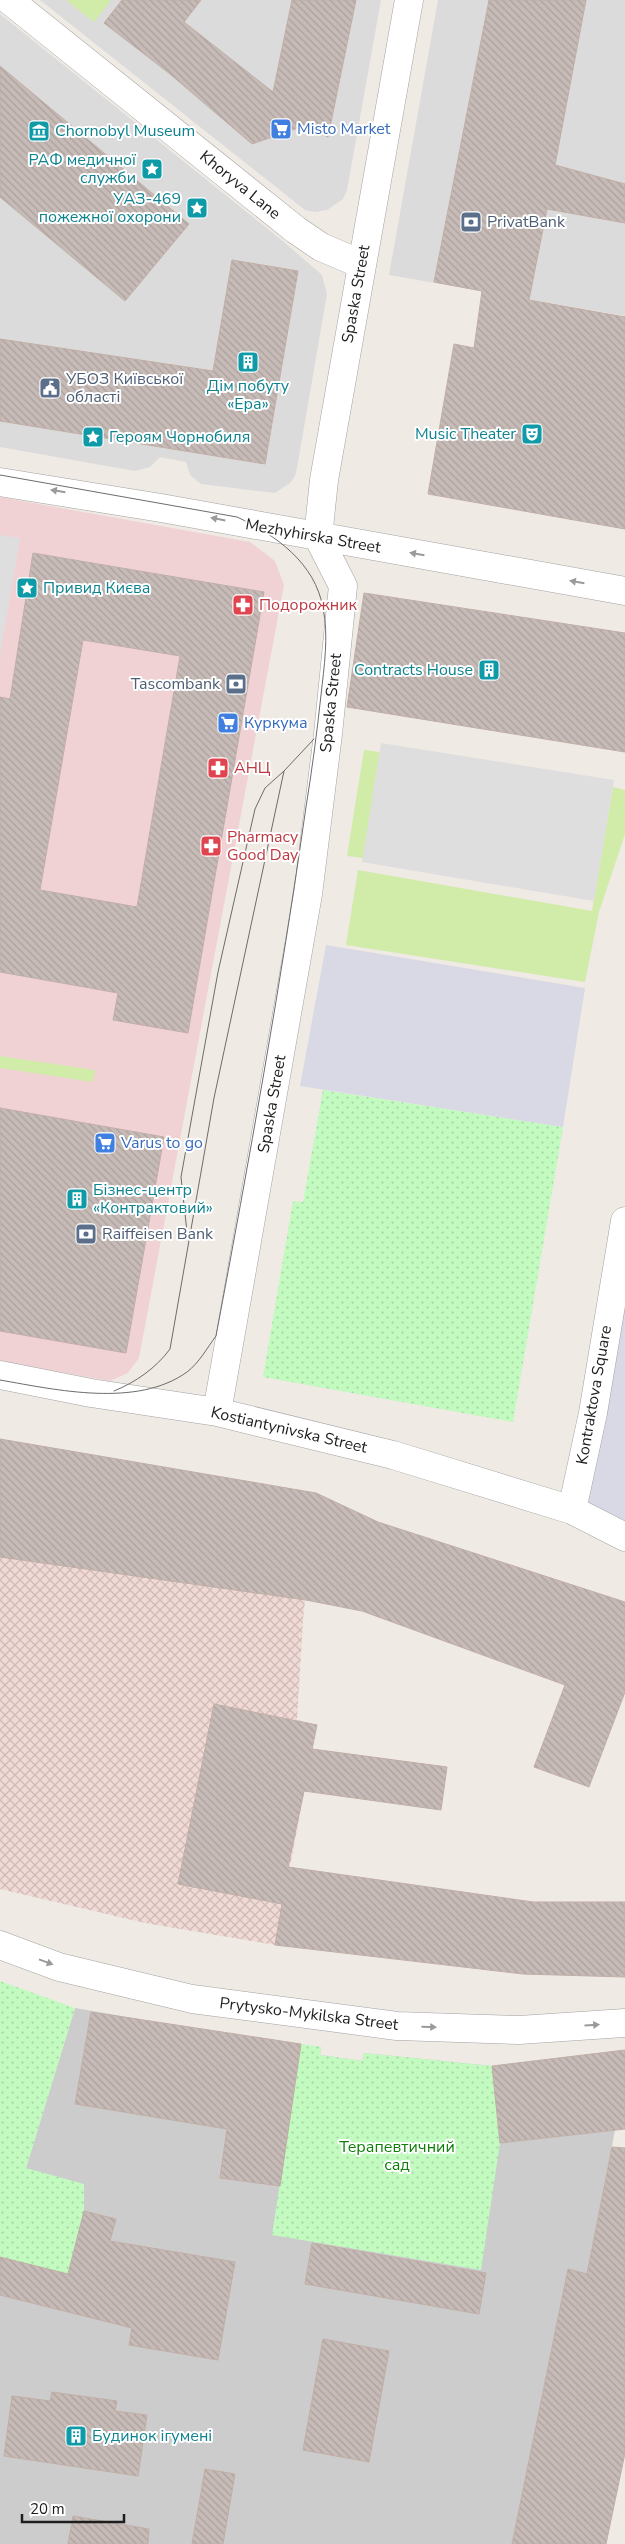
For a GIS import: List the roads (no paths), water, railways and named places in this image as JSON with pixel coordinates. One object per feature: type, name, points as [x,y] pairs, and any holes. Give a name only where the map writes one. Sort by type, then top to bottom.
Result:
[{"type":"street","name":"Khoryva Lane","points":[[9,0],[296,230],[321,247],[362,264]]},
{"type":"street","name":"Spaska Street","points":[[217,1412],[308,894],[328,734],[343,586],[318,537],[324,480],[409,0]]},
{"type":"street","name":"Mezhyhirska Street","points":[[0,482],[161,508],[625,591]]},
{"type":"street","name":"Kontraktova Square","points":[[572,1510],[592,1413],[625,1222]]},
{"type":"street","name":"Kostiantynivska Street","points":[[0,1375],[91,1393],[217,1412],[394,1455],[572,1510]]},
{"type":"street","points":[[572,1510],[625,1537]]},
{"type":"street","name":"Prytysko-Mykilska Street","points":[[0,1945],[59,1967],[192,1998],[397,2026],[519,2030],[625,2023]]},
{"type":"tram line","points":[[0,475],[237,517],[252,524],[292,552],[312,577],[319,592],[323,608],[326,640],[314,751],[286,940],[216,1336],[199,1360],[187,1372],[167,1383],[145,1390],[121,1393],[96,1393],[46,1388],[0,1380]]},
{"type":"tram line","points":[[114,1391],[145,1374],[170,1349],[214,1098],[284,771],[314,739]]},
{"type":"tram line","points":[[187,1232],[181,1177],[218,972],[255,809],[265,788],[284,771]]},
{"type":"place","name":"Misto Market","points":[[281,129]]},
{"type":"place","name":"Chornobyl Museum","points":[[39,131]]},
{"type":"place","name":"РАФ медичної служби","points":[[152,169]]},
{"type":"place","name":"УАЗ-469 пожежної охорони","points":[[197,208]]},
{"type":"place","name":"PrivatBank","points":[[471,222]]},
{"type":"place","name":"Дім побуту «Ера»","points":[[248,362]]},
{"type":"place","name":"УБОЗ Київської області","points":[[50,388]]},
{"type":"place","name":"Music Theater","points":[[532,434]]},
{"type":"place","name":"Героям Чорнобиля","points":[[93,437]]},
{"type":"place","name":"Привид Києва","points":[[27,588]]},
{"type":"place","name":"Подорожник","points":[[243,605]]},
{"type":"place","name":"Contracts House","points":[[489,670]]},
{"type":"place","name":"Tascombank","points":[[236,684]]},
{"type":"place","name":"Куркума","points":[[228,723]]},
{"type":"place","name":"АНЦ","points":[[218,768]]},
{"type":"place","name":"Pharmacy Good Day","points":[[211,846]]},
{"type":"place","name":"Varus to go","points":[[105,1143]]},
{"type":"place","name":"Бізнес-центр «Контрактовий»","points":[[77,1199]]},
{"type":"place","name":"Raiffeisen Bank","points":[[86,1234]]},
{"type":"place","name":"Будинок ігумені","points":[[76,2436]]},
{"type":"park label","name":"Терапевтичний сад","points":[[397,2156]]}]
